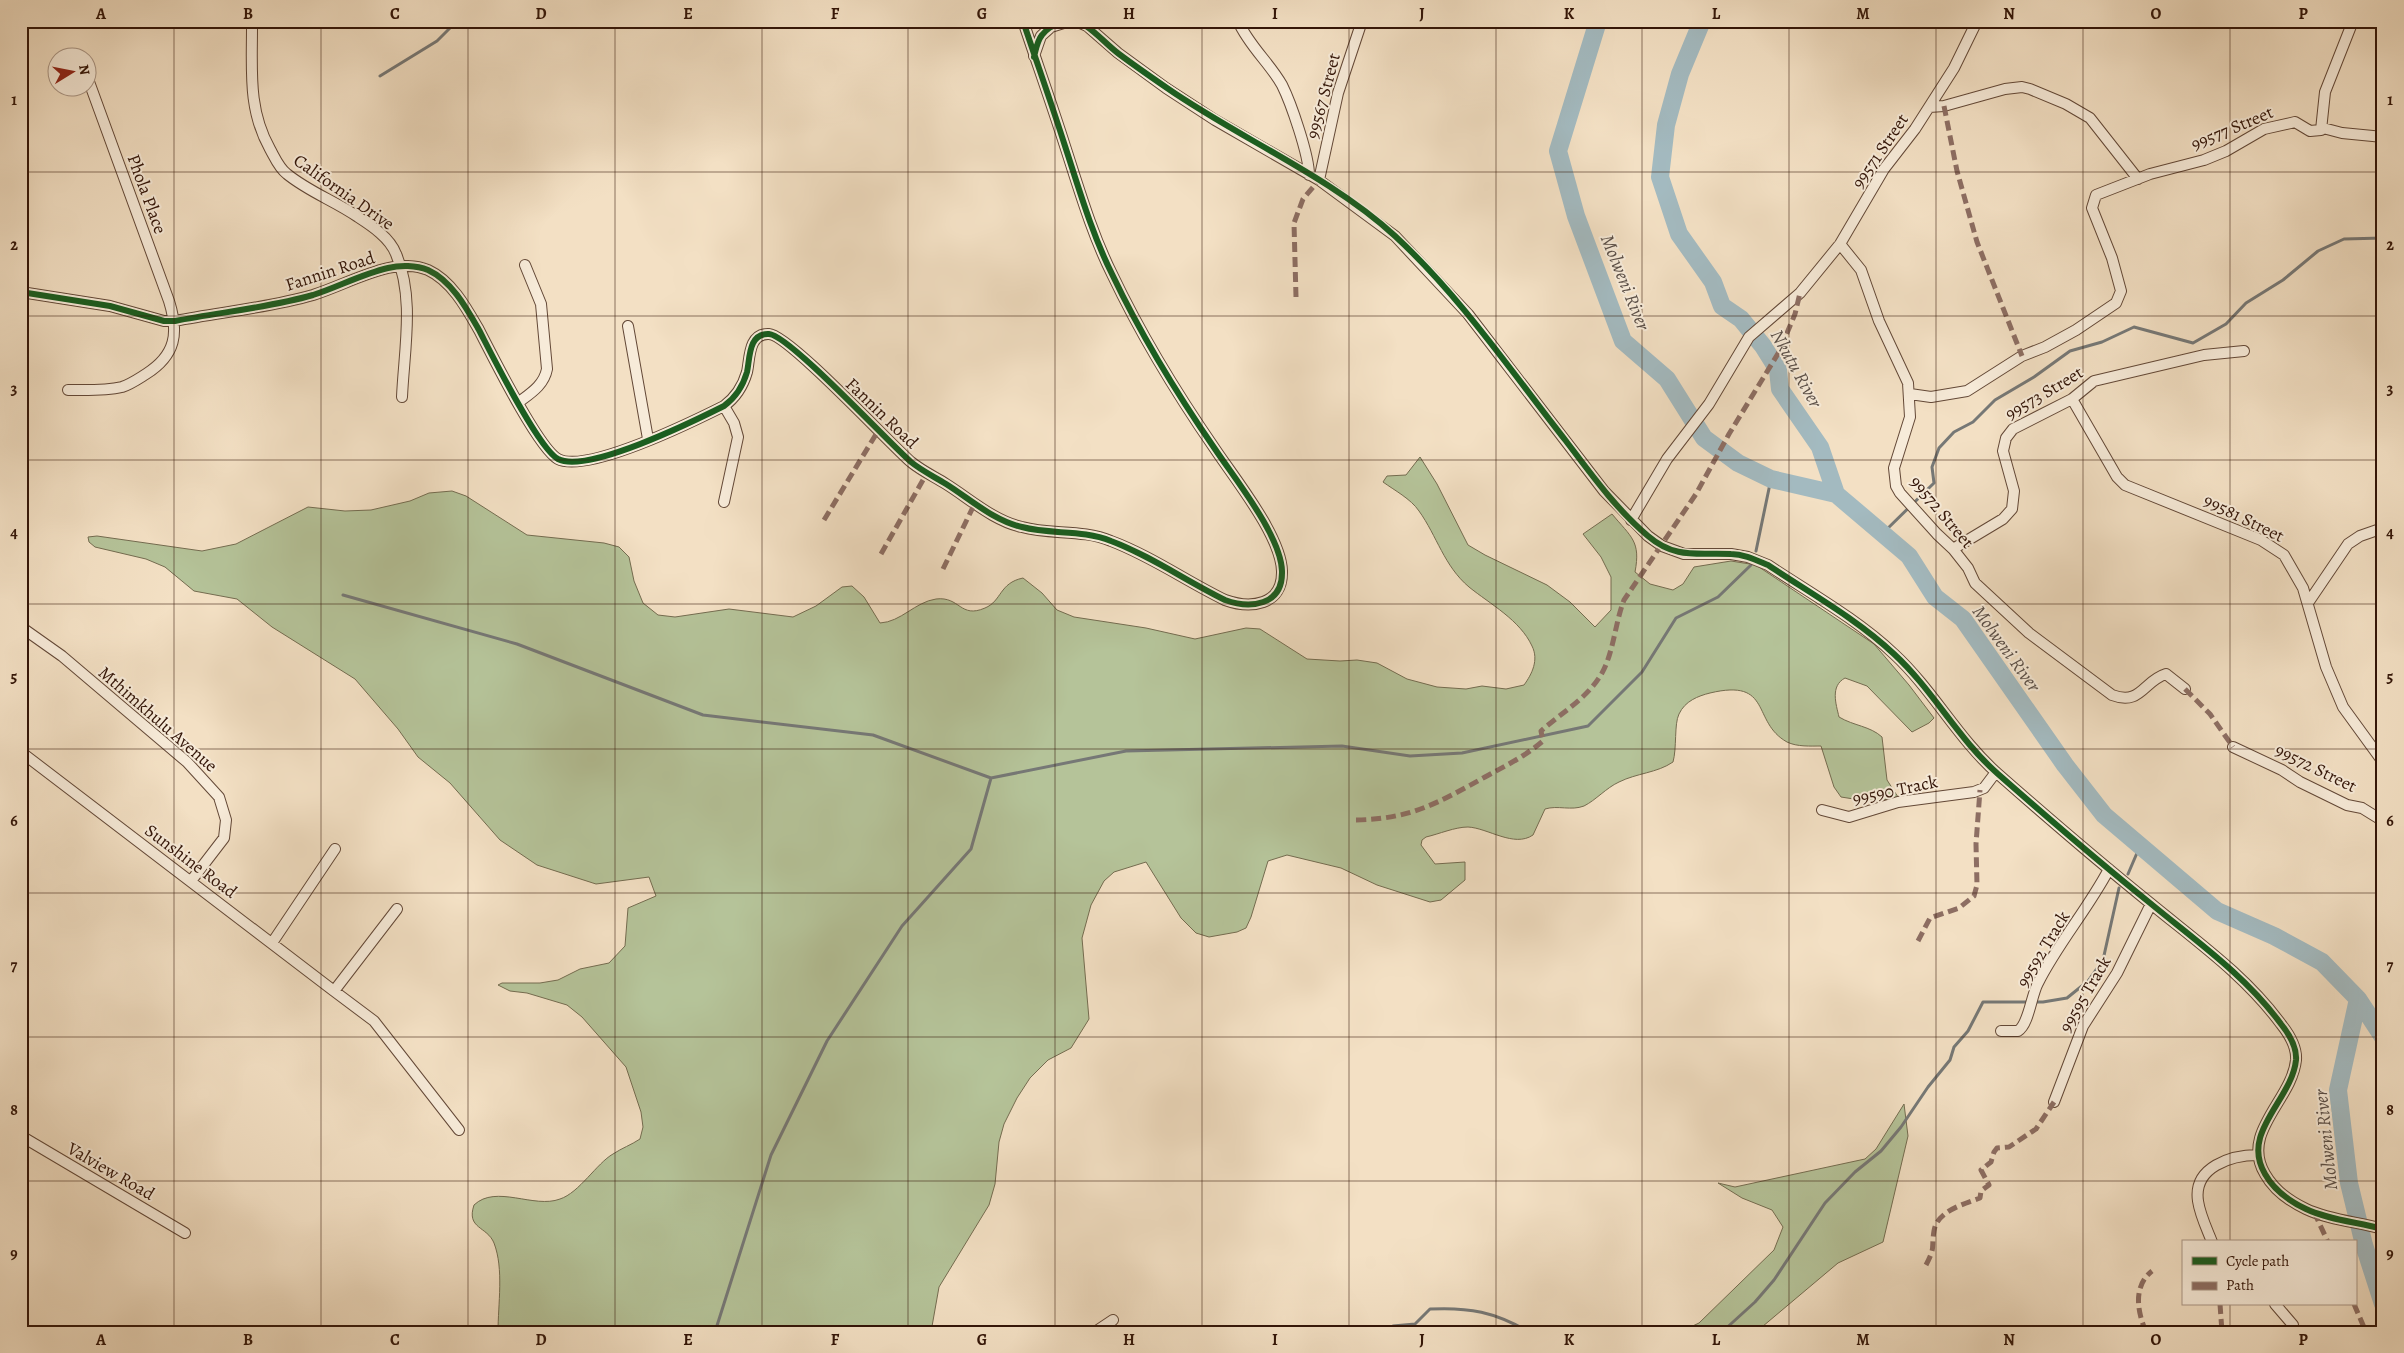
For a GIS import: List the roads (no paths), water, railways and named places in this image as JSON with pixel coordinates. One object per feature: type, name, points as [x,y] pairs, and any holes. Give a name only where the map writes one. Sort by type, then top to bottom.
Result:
[{"type":"street","points":[[1023,21],[1034,57]]},
{"type":"street","points":[[1034,57],[1041,36],[1051,27],[1070,21],[1078,22],[1087,26],[1118,53],[1166,88],[1215,120],[1319,180],[1395,236],[1462,308],[1604,491],[1632,520],[1662,546],[1684,554],[1731,554],[1748,557],[1768,566],[1866,632],[1896,656],[1961,736],[1996,772],[2109,869],[2226,964],[2268,1008],[2294,1045],[2296,1058],[2290,1082],[2263,1127],[2259,1140],[2258,1155],[2262,1170],[2280,1193],[2304,1208],[2383,1229]]},
{"type":"street","name":"99567 Street","points":[[1238,21],[1245,37],[1282,85],[1307,159],[1309,174]]},
{"type":"street","name":"99567 Street","points":[[1319,180],[1338,94],[1362,21]]},
{"type":"street","name":"99571 Street","points":[[1632,520],[1667,459],[1695,424],[1752,333],[1800,293],[1840,244],[1884,169],[1954,68],[1977,21]]},
{"type":"street","points":[[2323,128],[2325,92],[2353,21]]},
{"type":"street","name":"California Drive","points":[[252,28],[252,76],[256,118],[259,130],[278,165],[285,173],[305,187],[352,213],[378,232],[394,249],[400,266],[407,306],[402,396]]},
{"type":"street","name":"Fannin Road","points":[[21,292],[110,306],[157,320],[175,321],[265,307],[312,295],[386,268],[400,266],[428,270],[451,288],[468,310],[547,449],[556,458],[565,462],[576,463],[590,460],[648,439],[724,406],[739,392],[747,372],[750,349],[755,340],[760,336],[771,334],[778,337],[804,358],[912,463],[1006,521],[1023,528],[1081,532],[1111,541],[1138,552],[1204,590],[1240,606],[1262,603],[1272,597],[1282,580],[1281,561],[1251,502],[1174,388],[1111,273],[1079,188],[1034,57]]},
{"type":"street","points":[[1928,108],[1944,106],[2004,89],[2022,87],[2030,89],[2066,104],[2090,118],[2138,179]]},
{"type":"street","name":"Phola Place","points":[[95,98],[175,321]]},
{"type":"street","name":"99577 Street","points":[[1910,394],[1931,397],[1967,391],[2022,356],[2045,347],[2076,330],[2107,310],[2119,298],[2121,291],[2118,277],[2094,216],[2092,204],[2096,196],[2138,179],[2216,156],[2234,147],[2254,133],[2278,124],[2295,122],[2310,131],[2323,128],[2342,133],[2383,137]]},
{"type":"street","name":"99572 Street","points":[[1840,244],[1861,270],[1879,322],[1905,374],[1910,394],[1910,417],[1894,468],[1896,486],[1936,534],[1953,548],[1968,568],[1975,583],[2014,620],[2112,695],[2121,698],[2135,696],[2166,674],[2185,689]]},
{"type":"street","points":[[519,402],[539,387],[547,369],[541,304],[525,265]]},
{"type":"street","points":[[68,390],[113,388],[136,381],[158,366],[169,351],[175,337],[175,321]]},
{"type":"street","points":[[628,326],[648,439]]},
{"type":"street","name":"99573 Street","points":[[1953,548],[2003,519],[2012,509],[2014,492],[2003,451],[2004,443],[2009,433],[2021,424],[2072,399],[2089,383],[2104,378],[2204,355],[2244,351]]},
{"type":"street","name":"99581 Street","points":[[2072,399],[2117,477],[2125,485],[2218,522],[2276,549],[2290,563],[2303,588],[2326,667],[2343,707],[2383,762]]},
{"type":"street","points":[[724,406],[734,423],[738,437],[724,502]]},
{"type":"street","points":[[2308,603],[2348,544],[2360,536],[2383,528]]},
{"type":"street","name":"Mthimkhulu Avenue","points":[[21,626],[62,656],[187,762],[219,797],[226,820],[224,838],[191,882]]},
{"type":"street","name":"99572 Street","points":[[2233,747],[2282,770],[2347,805],[2362,808],[2383,821]]},
{"type":"street","name":"Sunshine Road","points":[[21,752],[272,943],[336,988],[379,1026],[391,1046],[459,1130]]},
{"type":"street","name":"99590 Track","points":[[1822,810],[1849,817],[1898,802],[1974,792],[1984,788],[1996,772]]},
{"type":"street","points":[[272,943],[335,849]]},
{"type":"street","name":"99592 Track","points":[[2001,1031],[2018,1031],[2025,1024],[2038,984],[2085,912],[2109,869]]},
{"type":"street","name":"99595 Track","points":[[2054,1102],[2083,1026],[2117,973],[2151,904]]},
{"type":"street","points":[[336,988],[397,909]]},
{"type":"street","name":"Valview Road","points":[[21,1136],[185,1232]]},
{"type":"street","points":[[2211,1240],[2197,1200],[2197,1191],[2203,1177],[2217,1164],[2231,1157],[2258,1155]]},
{"type":"street","points":[[2277,1306],[2293,1325]]},
{"type":"street","points":[[1095,1332],[1113,1320]]},
{"type":"waterway","points":[[380,76],[437,41],[457,21]]},
{"type":"waterway","name":"Molweni River","points":[[1598,21],[1558,151],[1576,216],[1623,341],[1667,379],[1704,438],[1738,463],[1771,479],[1836,494],[1909,556],[1935,597],[1963,619],[2065,765],[2104,815],[2217,911],[2274,936],[2322,962],[2358,999],[2338,1090],[2349,1183],[2364,1245],[2383,1304]]},
{"type":"waterway","name":"Nkutu River","points":[[1702,21],[1680,74],[1666,125],[1660,177],[1679,234],[1713,282],[1722,306],[1741,319],[1763,346],[1778,370],[1780,389],[1820,447],[1836,494]]},
{"type":"waterway","points":[[1883,533],[1934,483],[1932,467],[1939,448],[1954,432],[1973,422],[1995,400],[2034,377],[2070,351],[2102,342],[2134,327],[2193,343],[2226,324],[2246,303],[2283,280],[2318,251],[2344,239],[2383,238]]},
{"type":"waterway","points":[[1756,551],[1771,479]]},
{"type":"waterway","points":[[343,595],[517,644],[703,715],[873,735],[991,778],[1126,751],[1342,746],[1410,756],[1462,753],[1588,726],[1642,672],[1676,618],[1718,597],[1751,565]]},
{"type":"waterway","points":[[715,1332],[771,1155],[827,1041],[902,926],[971,849],[991,778]]},
{"type":"waterway","points":[[2128,874],[2140,846]]},
{"type":"waterway","points":[[1722,1332],[1755,1302],[1774,1280],[1825,1203],[1855,1172],[1881,1151],[1901,1127],[1928,1087],[1950,1060],[1954,1047],[1968,1031],[1983,1002],[2043,1002],[2067,998],[2088,981],[2103,960],[2119,888]]},
{"type":"waterway","name":"Molweni River","points":[[2358,999],[2383,1037]]},
{"type":"waterway","points":[[1381,1332],[1393,1326],[1415,1324],[1430,1309],[1457,1309],[1481,1312],[1493,1315],[1529,1332]]}]
